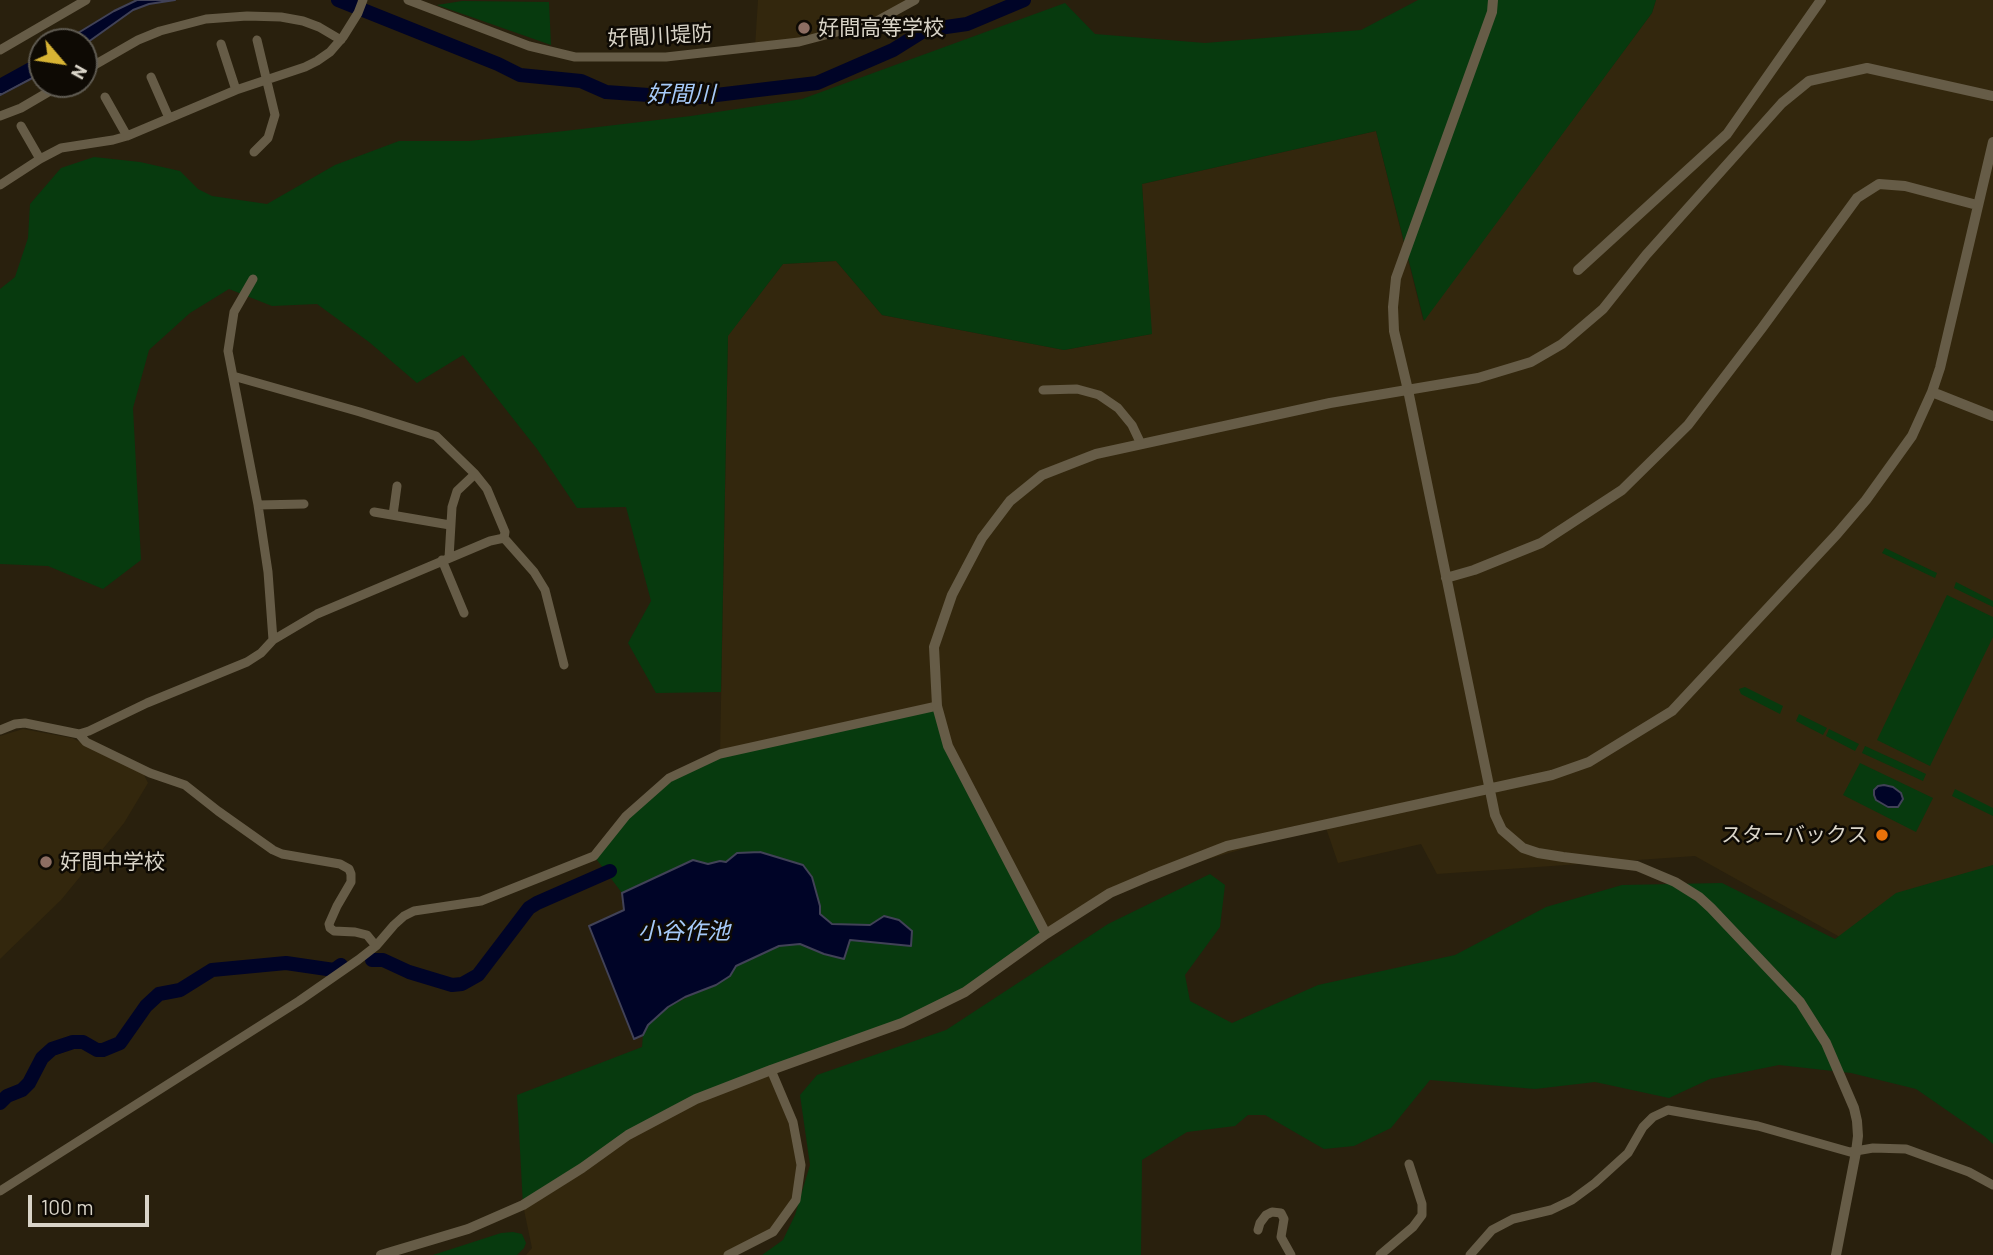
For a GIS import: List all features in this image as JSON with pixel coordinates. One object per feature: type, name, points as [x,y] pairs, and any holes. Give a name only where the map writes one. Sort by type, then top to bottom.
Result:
[{"type":"street","points":[[0,50],[86,0]]},
{"type":"street","points":[[0,185],[61,148],[127,136],[236,90],[317,61],[330,52],[342,38],[363,0]]},
{"type":"street","name":"好間川堤防","points":[[408,0],[529,46],[575,57],[666,57],[799,42],[875,22],[915,0]]},
{"type":"street","points":[[1493,0],[1492,12],[1396,278],[1392,307],[1394,331],[1495,815],[1502,830],[1523,848],[1563,857],[1637,866],[1675,882],[1711,908],[1800,1002],[1826,1043],[1854,1108],[1858,1128],[1856,1152],[1836,1255]]},
{"type":"street","points":[[1578,270],[1727,134],[1821,0]]},
{"type":"street","points":[[98,63],[160,31],[206,19],[281,17],[311,24],[342,38]]},
{"type":"street","points":[[254,152],[268,138],[275,115],[257,40]]},
{"type":"street","points":[[221,44],[236,90]]},
{"type":"street","points":[[1046,934],[948,746],[937,706],[934,647],[952,595],[982,538],[1010,501],[1042,475],[1096,454],[1330,403],[1488,375],[1531,362],[1562,344],[1603,309],[1646,255],[1782,103],[1809,81],[1867,68],[1993,96]]},
{"type":"street","points":[[151,77],[169,118]]},
{"type":"street","points":[[105,97],[127,136]]},
{"type":"street","points":[[0,116],[38,98]]},
{"type":"street","points":[[21,126],[40,159]]},
{"type":"street","points":[[1727,134],[1742,148]]},
{"type":"street","points":[[381,1255],[468,1229],[523,1205],[628,1135],[696,1099],[902,1023],[965,992],[1046,934],[1110,893],[1227,846],[1552,775],[1589,762],[1672,711],[1837,534],[1866,500],[1912,436],[1940,368],[1993,142]]},
{"type":"street","points":[[1446,578],[1474,570],[1541,543],[1622,490],[1688,425],[1857,198],[1879,184],[1905,186],[1977,205]]},
{"type":"street","points":[[253,279],[234,312],[228,351],[258,505],[268,572],[273,640]]},
{"type":"street","points":[[233,376],[436,436],[487,489],[505,532],[504,538]]},
{"type":"street","points":[[1043,390],[1077,389],[1099,395],[1125,416],[1141,444]]},
{"type":"street","points":[[1931,392],[1993,416]]},
{"type":"street","points":[[464,613],[445,559],[452,507],[457,491],[475,474]]},
{"type":"street","points":[[393,515],[397,486]]},
{"type":"street","points":[[258,505],[304,504]]},
{"type":"street","points":[[374,512],[450,525]]},
{"type":"street","points":[[0,730],[25,723],[79,734],[89,732],[147,703],[247,662],[261,653],[273,640],[317,614],[445,559],[504,538]]},
{"type":"street","points":[[504,538],[534,572],[545,590],[564,665]]},
{"type":"street","points":[[0,1191],[299,1001],[376,946],[394,925],[414,911],[481,901],[594,856],[626,816],[669,778],[720,754],[937,706]]},
{"type":"street","points":[[79,734],[86,742],[150,773],[185,785],[273,850],[340,864],[349,869],[351,882],[337,906],[329,924],[330,928],[334,931],[367,935],[376,946]]},
{"type":"street","points":[[728,1255],[773,1232],[796,1200],[802,1165],[793,1122],[771,1070]]},
{"type":"street","points":[[1470,1255],[1492,1230],[1513,1219],[1551,1210],[1572,1200],[1629,1153],[1643,1127],[1653,1117],[1668,1110],[1758,1126],[1836,1149],[1856,1152],[1873,1148],[1906,1149],[1949,1164],[1993,1185]]},
{"type":"street","points":[[1380,1255],[1413,1227],[1422,1215],[1422,1205],[1409,1164]]},
{"type":"street","points":[[1258,1230],[1266,1215],[1272,1212],[1281,1213],[1284,1219],[1280,1237],[1291,1255]]},
{"type":"shaded area","name":"好間高等学校","points":[[758,0],[915,0],[875,22],[755,47]]},
{"type":"shaded area","points":[[1656,0],[1993,0],[1993,883],[1872,955],[1695,856],[1437,874],[1421,844],[1338,863],[1325,825],[1150,876],[1046,934],[720,754],[728,335],[783,264],[836,261],[882,315],[1064,350],[1151,334],[1142,184],[1376,131],[1423,320],[1652,13]]},
{"type":"shaded area","name":"好間中学校","points":[[23,729],[72,738],[143,773],[148,783],[124,823],[61,900],[0,959],[0,736]]},
{"type":"shaded area","points":[[771,1070],[793,1122],[801,1165],[796,1200],[773,1232],[728,1255],[526,1255],[532,1248],[523,1205],[628,1135]]},
{"type":"green space","points":[[1418,0],[1656,0],[1652,13],[1424,321],[1376,131],[1142,184],[1152,334],[1064,350],[882,315],[836,261],[783,264],[728,336],[721,692],[656,693],[628,643],[651,601],[626,507],[577,508],[537,449],[463,355],[417,383],[369,342],[317,304],[272,306],[229,289],[190,313],[149,350],[133,408],[141,560],[103,589],[48,566],[0,564],[0,289],[15,277],[28,238],[30,204],[61,168],[94,157],[140,162],[180,171],[198,189],[212,196],[267,204],[335,165],[399,141],[469,141],[556,132],[802,99],[1065,3],[1095,34],[1205,43],[1361,30]]},
{"type":"green space","points":[[462,1],[549,2],[551,45],[437,5]]},
{"type":"green space","points":[[1885,548],[1937,573],[1935,578],[1882,553]]},
{"type":"green space","points":[[1956,582],[1993,601],[1993,607],[1954,588]]},
{"type":"green space","points":[[1947,595],[1993,617],[1993,637],[1930,766],[1877,740]]},
{"type":"green space","points":[[1745,687],[1783,706],[1780,714],[1741,694],[1739,689]]},
{"type":"green space","points":[[937,706],[948,746],[1046,934],[965,992],[902,1023],[771,1070],[628,1135],[523,1205],[517,1095],[642,1047],[643,1035],[648,1025],[668,1007],[730,976],[736,966],[779,946],[800,944],[844,959],[849,940],[911,946],[884,916],[870,925],[832,924],[820,914],[820,906],[803,865],[760,852],[737,853],[726,862],[708,864],[692,860],[622,893],[594,856],[626,816],[669,778],[720,754]]},
{"type":"green space","points":[[1799,714],[1827,728],[1823,735],[1796,721]]},
{"type":"green space","points":[[1829,729],[1859,744],[1855,751],[1826,736]]},
{"type":"green space","points":[[1865,746],[1926,774],[1923,781],[1862,753]]},
{"type":"green space","points":[[1860,763],[1933,798],[1916,832],[1843,795]]},
{"type":"green space","points":[[1955,789],[1993,808],[1993,816],[1952,796]]},
{"type":"green space","points":[[1993,865],[1993,1144],[1916,1089],[1851,1073],[1779,1065],[1710,1079],[1669,1098],[1595,1082],[1535,1089],[1430,1080],[1391,1128],[1354,1146],[1324,1149],[1265,1115],[1248,1115],[1235,1126],[1187,1132],[1142,1160],[1141,1255],[762,1255],[783,1240],[795,1215],[810,1165],[800,1095],[817,1075],[946,1030],[1108,924],[1210,874],[1225,885],[1220,927],[1185,975],[1190,1001],[1232,1023],[1318,985],[1455,955],[1546,907],[1622,885],[1722,883],[1835,939],[1896,893]]},
{"type":"green space","points":[[501,1233],[522,1234],[526,1243],[517,1255],[433,1255]]},
{"type":"water","points":[[137,0],[175,0],[149,4],[133,10],[98,35],[98,28],[86,28]]},
{"type":"water","points":[[28,70],[28,80],[0,95],[0,83]]},
{"type":"water","points":[[1884,785],[1901,793],[1903,799],[1898,807],[1888,807],[1876,800],[1874,790]]},
{"type":"water","name":"小谷作池","points":[[760,852],[803,865],[812,877],[820,914],[832,924],[870,925],[884,916],[899,920],[912,931],[911,946],[850,940],[844,959],[800,944],[779,946],[736,966],[730,976],[716,985],[668,1007],[648,1025],[643,1035],[634,1039],[589,926],[624,910],[622,893],[693,860],[708,864],[726,862],[737,853]]},
{"type":"waterway","name":"好間川","points":[[338,0],[520,75],[581,81],[606,92],[691,98],[817,83],[893,50],[925,30],[967,24],[1024,0]]},
{"type":"waterway","name":"好間川","points":[[0,86],[28,71]]},
{"type":"waterway","points":[[372,960],[383,960],[409,972],[452,985],[462,984],[478,975],[529,908],[610,871]]},
{"type":"waterway","points":[[0,1103],[29,1083],[42,1058],[52,1049],[73,1042],[83,1042],[97,1050],[103,1050],[120,1043],[146,1006],[159,994],[180,990],[212,970],[286,963],[334,970],[341,965]]},
{"type":"place","name":"好間高等学校","points":[[804,28]]},
{"type":"place","name":"スターバックス","points":[[1882,835]]},
{"type":"place","name":"好間中学校","points":[[46,862]]}]
